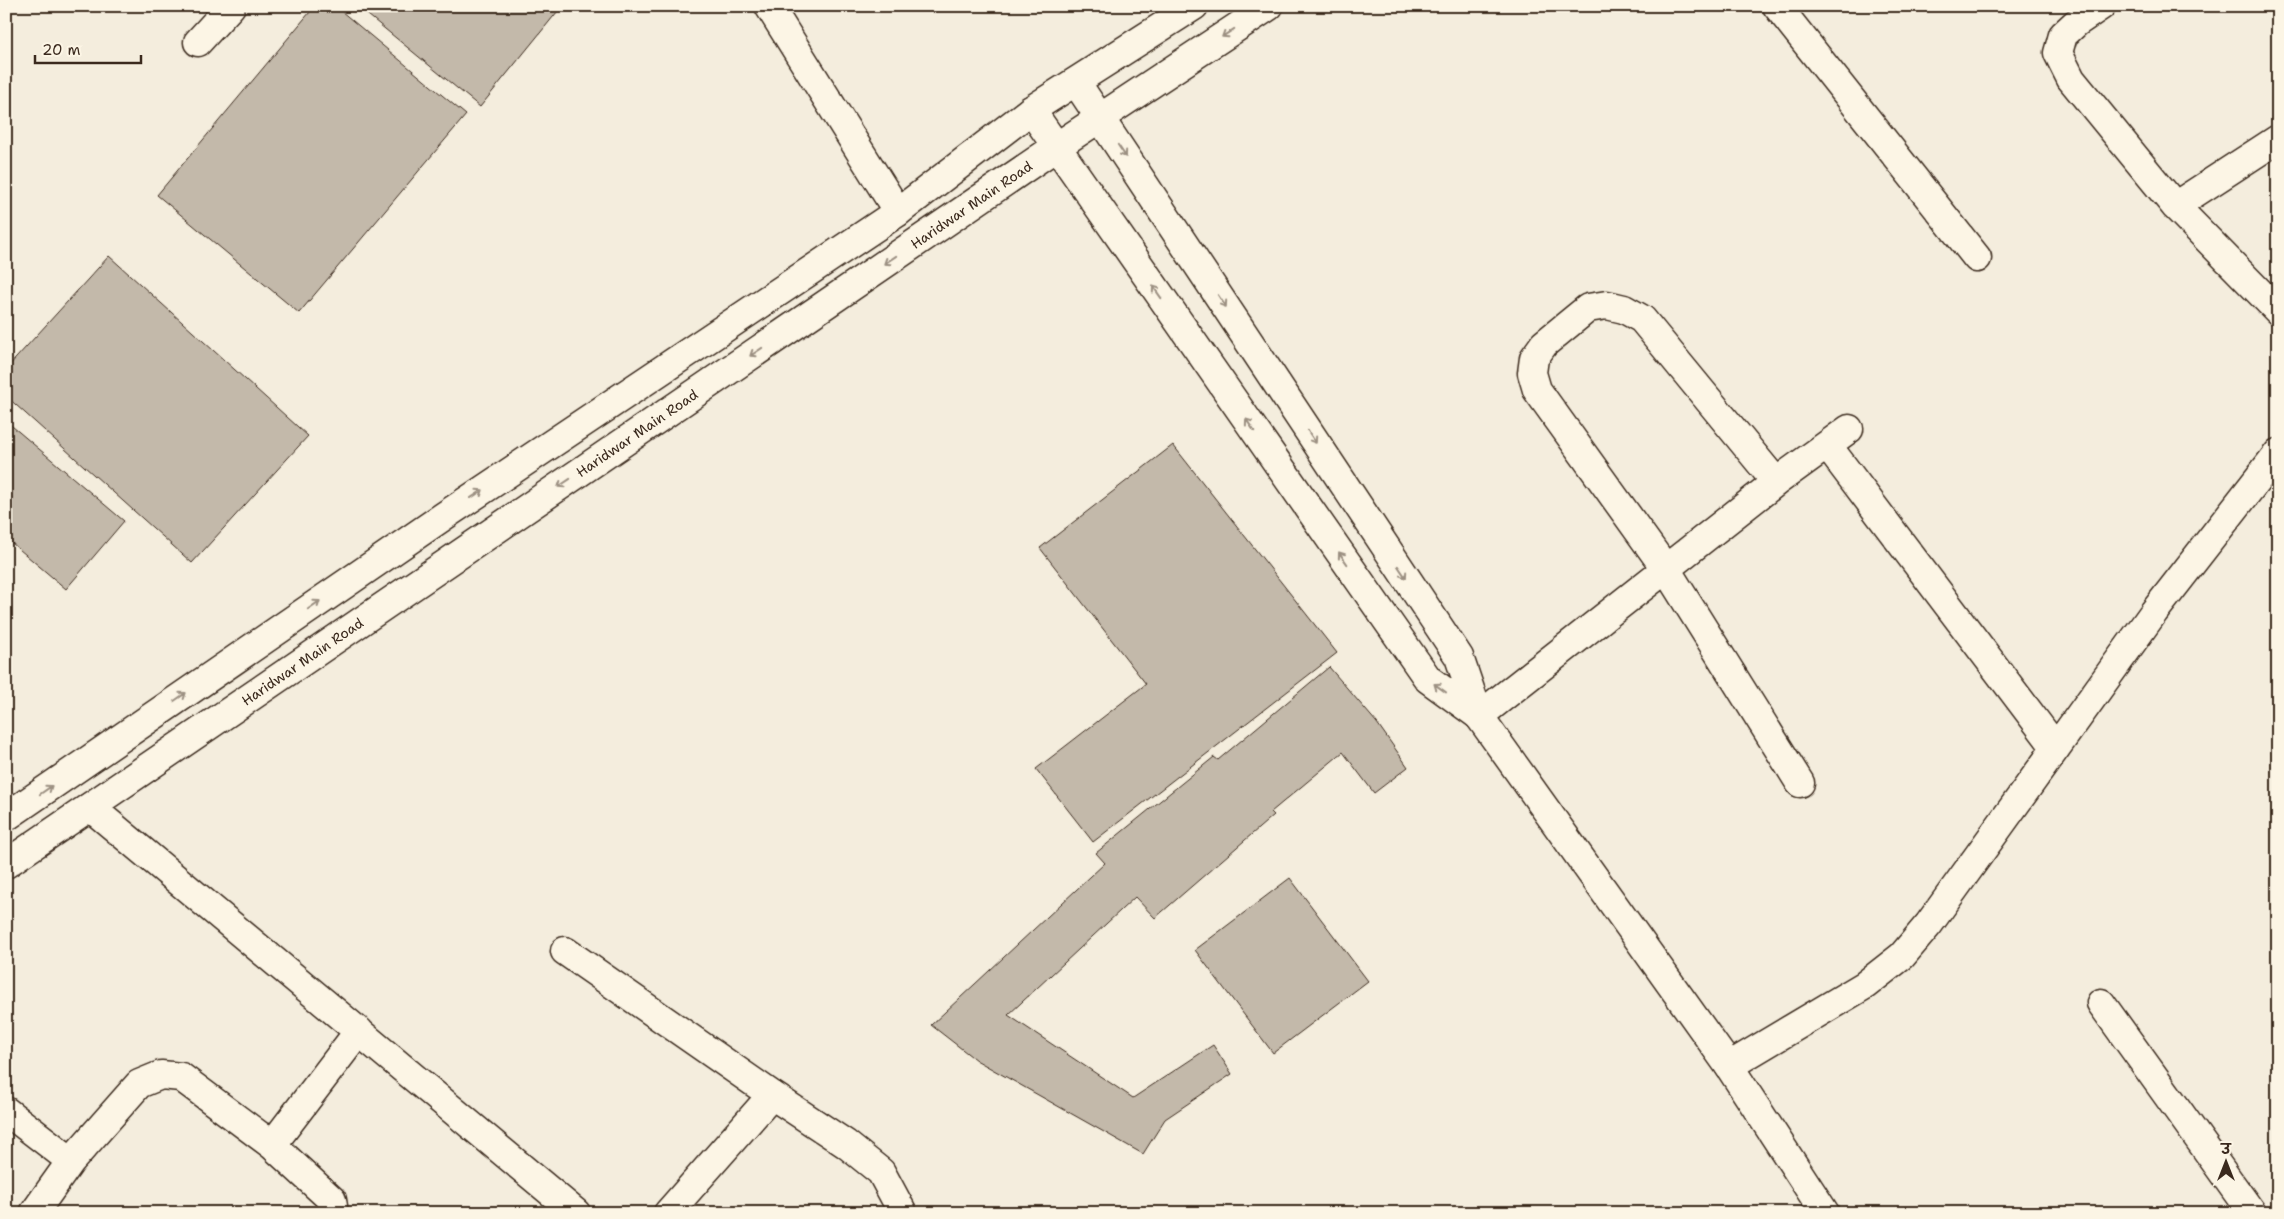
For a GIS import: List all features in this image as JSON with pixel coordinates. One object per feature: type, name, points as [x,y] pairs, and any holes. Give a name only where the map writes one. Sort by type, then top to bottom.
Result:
[{"type":"street","points":[[198,42],[231,6]]},
{"type":"street","points":[[769,6],[898,212]]},
{"type":"street","points":[[6,817],[444,516],[898,212],[1030,110],[1194,6]]},
{"type":"street","name":"Haridwar Main Road","points":[[6,864],[1056,147],[1269,6]]},
{"type":"street","points":[[1777,6],[1977,258]]},
{"type":"street","points":[[2101,6],[2062,35],[2058,53],[2071,79],[2175,206],[2278,311]]},
{"type":"street","points":[[1076,82],[1458,657],[1479,716],[1729,1066],[1825,1213]]},
{"type":"street","points":[[1030,110],[1428,679],[1479,716]]},
{"type":"street","points":[[2175,206],[2278,139]]},
{"type":"street","points":[[1776,482],[1642,319],[1624,309],[1608,305],[1588,308],[1544,344],[1534,358],[1532,373],[1537,390],[1666,569],[1800,783]]},
{"type":"street","points":[[1479,716],[1776,482],[1849,430]]},
{"type":"street","points":[[1827,445],[2056,748]]},
{"type":"street","points":[[1729,1066],[1865,985],[1902,956],[1929,924],[2154,612],[2278,453]]},
{"type":"street","points":[[444,516],[469,548]]},
{"type":"street","points":[[90,807],[576,1213]]},
{"type":"street","points":[[565,951],[772,1095],[846,1144],[881,1172],[904,1213]]},
{"type":"street","points":[[2101,1003],[2252,1213]]},
{"type":"street","points":[[272,1145],[359,1031]]},
{"type":"street","points":[[34,1213],[71,1161],[139,1084],[161,1075],[181,1077],[272,1145],[332,1200],[334,1213]]},
{"type":"street","points":[[668,1213],[772,1095]]},
{"type":"street","points":[[6,1111],[71,1161]]},
{"type":"building","points":[[315,6],[335,6],[466,115],[299,313],[157,195]]},
{"type":"building","points":[[357,6],[562,6],[480,107]]},
{"type":"building","points":[[109,256],[308,436],[192,563],[6,396],[6,369]]},
{"type":"building","points":[[6,421],[124,521],[66,589],[6,538]]},
{"type":"building","points":[[1173,445],[1337,653],[1093,842],[1036,769],[1146,684],[1040,548]]},
{"type":"building","points":[[1329,667],[1377,723],[1408,767],[1374,793],[1343,752],[1271,812],[1274,815],[1155,918],[1135,897],[1008,1015],[1133,1098],[1213,1045],[1232,1074],[1165,1119],[1143,1154],[976,1060],[931,1025],[1105,863],[1096,853],[1214,757],[1218,760]]},
{"type":"building","points":[[1290,878],[1368,981],[1273,1053],[1195,950]]}]
